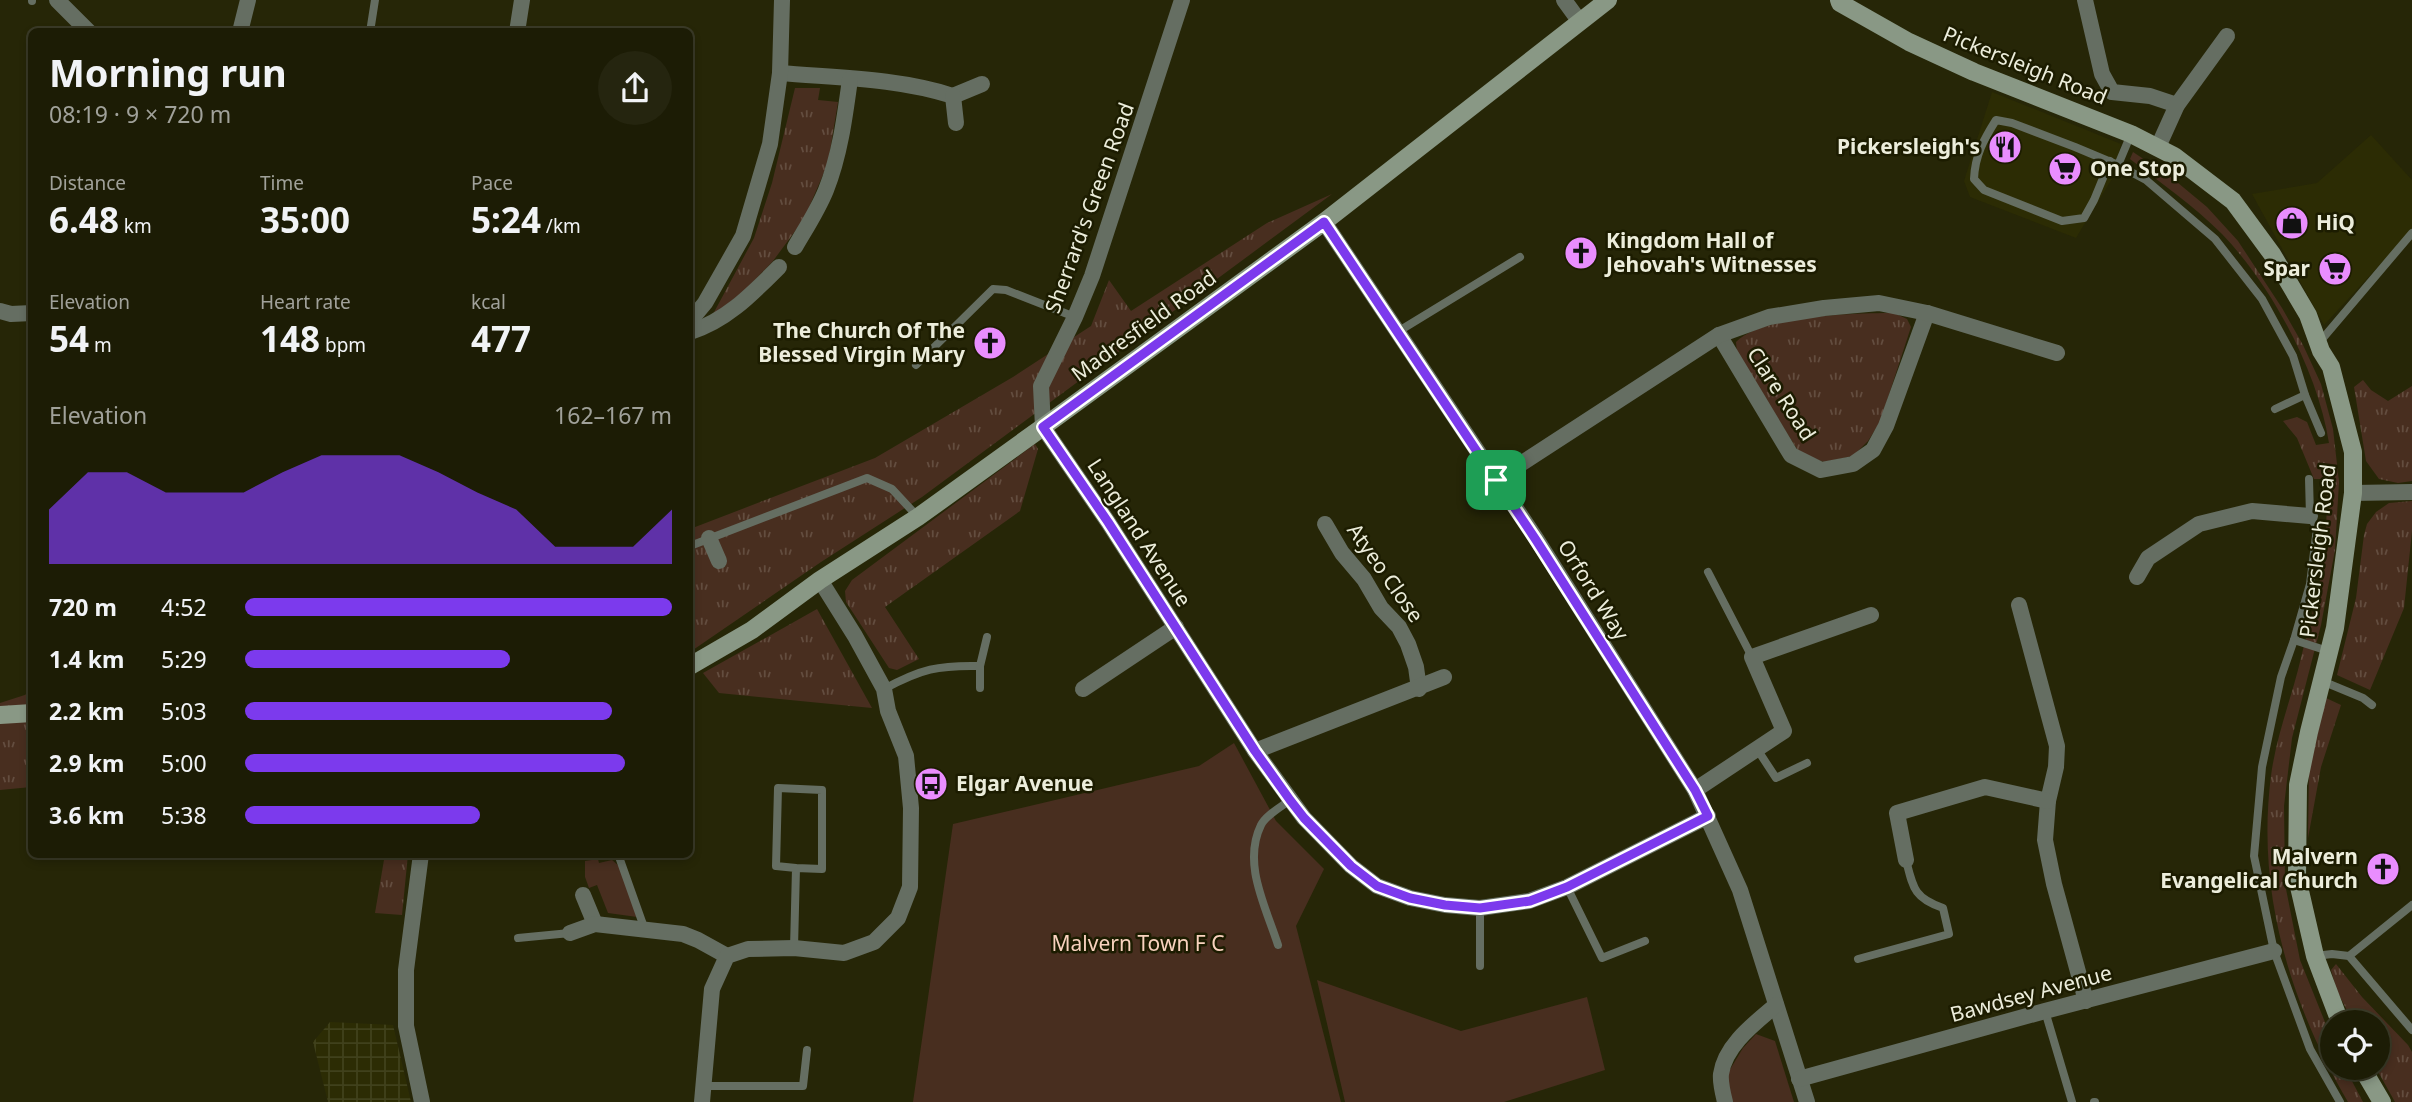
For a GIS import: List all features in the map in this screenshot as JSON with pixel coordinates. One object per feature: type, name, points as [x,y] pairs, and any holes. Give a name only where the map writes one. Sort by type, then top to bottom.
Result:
[{"type":"main road","name":"Madresfield Road","points":[[693,664],[752,630],[820,580],[918,517],[1043,427],[1324,222],[1608,0]]},
{"type":"main road","name":"Pickersleigh Road","points":[[1839,0],[1909,42],[1974,72],[2131,134],[2174,156],[2233,201],[2272,254],[2308,315],[2330,367],[2353,452],[2353,493],[2335,628],[2298,785],[2297,878],[2315,956],[2335,1010]]},
{"type":"main road","points":[[0,715],[28,713]]},
{"type":"main road","points":[[2369,1080],[2382,1102]]},
{"type":"street","points":[[57,0],[85,28]]},
{"type":"street","points":[[241,28],[248,0]]},
{"type":"street","points":[[518,28],[522,0]]},
{"type":"street","points":[[693,317],[705,303],[743,236],[770,144],[779,73],[782,0]]},
{"type":"street","name":"Sherrard's Green Road","points":[[1043,427],[1041,386],[1092,276],[1182,0]]},
{"type":"street","points":[[1564,0],[1580,22]]},
{"type":"street","points":[[2085,0],[2102,74],[2112,92],[2150,96],[2177,105]]},
{"type":"street","points":[[2158,147],[2177,105],[2227,36]]},
{"type":"street","points":[[779,73],[897,83],[953,96],[982,84]]},
{"type":"street","points":[[794,247],[827,187],[838,151],[850,79]]},
{"type":"street","points":[[953,96],[956,123]]},
{"type":"street","name":"Orford Way","points":[[1324,222],[1536,540],[1695,790],[1740,890],[1807,1102]]},
{"type":"street","points":[[693,331],[719,320],[779,267]]},
{"type":"street","name":"Clare Road","points":[[1496,480],[1719,335],[1769,317],[1879,303],[1927,313],[2057,354]]},
{"type":"street","points":[[0,311],[11,314],[28,313]]},
{"type":"street","name":"Clare Road","points":[[1719,335],[1791,455],[1821,470],[1853,464],[1873,450],[1886,426],[1927,313]]},
{"type":"street","name":"Langland Avenue","points":[[1043,427],[1255,751],[1290,800],[1351,866],[1377,886],[1410,898],[1445,905],[1480,908],[1530,901],[1567,887],[1708,816]]},
{"type":"street","points":[[2353,493],[2412,492]]},
{"type":"street","points":[[2137,577],[2148,558],[2199,524],[2252,511],[2310,516]]},
{"type":"street","name":"Atyeo Close","points":[[1325,524],[1381,608],[1399,627],[1416,667],[1419,688]]},
{"type":"street","points":[[709,538],[719,561]]},
{"type":"street","points":[[703,1094],[712,989],[727,956],[748,949],[794,948],[844,953],[874,942],[898,918],[910,887],[911,808],[906,756],[888,711],[884,690],[820,580]]},
{"type":"street","points":[[2019,604],[2057,746],[2045,840],[2054,884],[2086,1001]]},
{"type":"street","points":[[1695,790],[1784,731],[1752,657],[1871,615]]},
{"type":"street","name":"Langland Avenue","points":[[1083,689],[1176,627]]},
{"type":"street","points":[[1255,751],[1444,677]]},
{"type":"street","points":[[1906,860],[1896,813],[1985,787],[2048,801]]},
{"type":"street","points":[[421,858],[407,970],[407,1026],[422,1102]]},
{"type":"street","points":[[583,895],[595,924]]},
{"type":"street","points":[[570,933],[595,924],[683,934],[727,956]]},
{"type":"street","name":"Bawdsey Avenue","points":[[1799,1079],[2274,951]]},
{"type":"street","points":[[1725,1102],[1721,1075],[1728,1055],[1743,1034],[1776,1005]]},
{"type":"lane","points":[[371,28],[375,0]]},
{"type":"lane","points":[[2131,134],[2114,163],[2084,218],[2062,220],[1983,190],[1974,179],[1974,165],[1981,143],[1996,120],[2012,123],[2114,163],[2146,180],[2215,239],[2262,299],[2293,356],[2320,433]]},
{"type":"lane","points":[[2318,344],[2412,233]]},
{"type":"lane","points":[[1399,331],[1520,257]]},
{"type":"lane","points":[[916,365],[993,289],[1006,290],[1075,317]]},
{"type":"lane","points":[[2275,409],[2305,396]]},
{"type":"lane","points":[[693,545],[867,478],[892,489],[918,517]]},
{"type":"lane","points":[[2309,479],[2310,516],[2317,528],[2312,573],[2281,677],[2262,768],[2254,856],[2274,951],[2310,1049],[2340,1102]]},
{"type":"lane","points":[[1708,572],[1752,657]]},
{"type":"lane","points":[[980,688],[980,666],[987,637]]},
{"type":"lane","points":[[2294,640],[2329,651]]},
{"type":"lane","points":[[884,690],[926,669],[954,665],[980,666]]},
{"type":"lane","points":[[2322,681],[2363,698],[2372,705]]},
{"type":"lane","points":[[1757,749],[1776,778],[1807,763]]},
{"type":"lane","points":[[778,788],[822,790],[822,869],[796,868],[776,866],[778,788]]},
{"type":"lane","points":[[1278,945],[1254,872],[1254,854],[1261,825],[1290,800]]},
{"type":"lane","points":[[619,858],[645,930]]},
{"type":"lane","points":[[1858,959],[1949,934],[1943,908],[1925,902],[1913,887],[1906,860]]},
{"type":"lane","points":[[794,948],[796,868]]},
{"type":"lane","points":[[1567,887],[1602,958],[1646,941]]},
{"type":"lane","points":[[2349,956],[2412,905]]},
{"type":"lane","points":[[1480,908],[1480,966]]},
{"type":"lane","points":[[518,938],[570,933]]},
{"type":"lane","points":[[2315,956],[2349,956],[2412,1030]]},
{"type":"lane","points":[[2045,1011],[2072,1102]]},
{"type":"lane","points":[[703,1094],[803,1086],[807,1050]]},
{"type":"shaded area","points":[[1992,92],[2121,144],[2113,177],[2076,238],[1970,197],[1964,181]]},
{"type":"shaded area","points":[[2371,135],[2412,180],[2412,230],[2324,325],[2252,194],[2317,183]]},
{"type":"shaded area","points":[[330,1022],[393,1025],[411,1102],[328,1102],[313,1042]]},
{"type":"green space","points":[[795,88],[820,88],[818,100],[838,102],[828,163],[804,219],[773,261],[745,290],[712,316],[754,238],[772,183]]},
{"type":"green space","points":[[2133,152],[2172,178],[2207,207],[2238,241],[2303,345],[2321,384],[2333,429],[2339,482],[2335,550],[2321,625],[2292,738],[2284,806],[2285,884],[2300,960],[2320,1010],[2320,1049],[2294,986],[2282,945],[2273,904],[2268,819],[2271,776],[2277,746],[2320,580],[2328,479],[2314,479],[2297,438],[2283,421],[2297,417],[2307,422],[2316,445],[2329,443],[2315,388],[2303,359],[2275,304],[2258,279],[2222,234],[2130,159]]},
{"type":"green space","points":[[1332,194],[922,497],[693,650],[693,528],[875,458],[1013,377],[1091,326],[1109,280],[1131,311],[1267,223]]},
{"type":"green space","points":[[1894,313],[1907,319],[1911,327],[1880,422],[1868,441],[1853,456],[1824,462],[1800,454],[1737,353],[1736,342],[1766,326],[1788,321],[1835,315]]},
{"type":"green space","points":[[2363,380],[2371,390],[2388,401],[2412,386],[2412,481],[2398,483],[2379,479],[2366,461],[2354,387]]},
{"type":"green space","points":[[1035,444],[1038,449],[1020,511],[885,607],[919,659],[897,670],[889,668],[846,602],[845,591],[852,580]]},
{"type":"green space","points":[[2412,501],[2412,531],[2404,608],[2370,690],[2337,675],[2356,598],[2364,535],[2367,524],[2376,512],[2389,503]]},
{"type":"green space","points":[[817,609],[872,708],[719,693],[703,673]]},
{"type":"green space","points":[[28,694],[28,787],[0,790],[0,703]]},
{"type":"green space","points":[[2326,698],[2341,705],[2321,767],[2308,838],[2309,763]]},
{"type":"green space","name":"Malvern Town F C","points":[[1234,743],[1276,821],[1324,869],[1296,926],[1341,1102],[913,1102],[953,824],[1199,766]]},
{"type":"green space","points":[[384,858],[408,858],[402,915],[375,913]]},
{"type":"green space","points":[[598,859],[599,863],[612,860],[619,866],[637,917],[608,913],[597,885],[589,888],[585,877],[585,861]]},
{"type":"green space","points":[[2336,964],[2374,1010],[2347,1010],[2337,991],[2331,970]]},
{"type":"green space","points":[[1317,980],[1461,1031],[1587,997],[1605,1070],[1504,1102],[1345,1102]]},
{"type":"green space","points":[[2390,1026],[2412,1052],[2412,1102],[2395,1102],[2383,1080],[2390,1080]]},
{"type":"green space","points":[[1756,1034],[1775,1041],[1794,1102],[1731,1102],[1726,1076],[1743,1048]]},
{"type":"green space","points":[[2336,1080],[2351,1080],[2363,1102],[2348,1102]]},
{"type":"place","name":"Pickersleigh's","points":[[2005,147]]},
{"type":"place","name":"One Stop","points":[[2065,169]]},
{"type":"place","name":"HiQ","points":[[2292,223]]},
{"type":"place","name":"Kingdom Hall of Jehovah's Witnesses","points":[[1581,253]]},
{"type":"place","name":"Spar","points":[[2335,269]]},
{"type":"place","name":"The Church Of The Blessed Virgin Mary","points":[[990,343]]},
{"type":"place","name":"Elgar Avenue","points":[[931,784]]},
{"type":"place","name":"Malvern Evangelical Church","points":[[2383,869]]},
{"type":"route","points":[[1324,222],[1496,480],[1695,790],[1708,816],[1567,887],[1530,901],[1480,908],[1410,898],[1377,886],[1351,866],[1304,818],[1255,751],[1108,522],[1043,427],[1324,222]]}]
